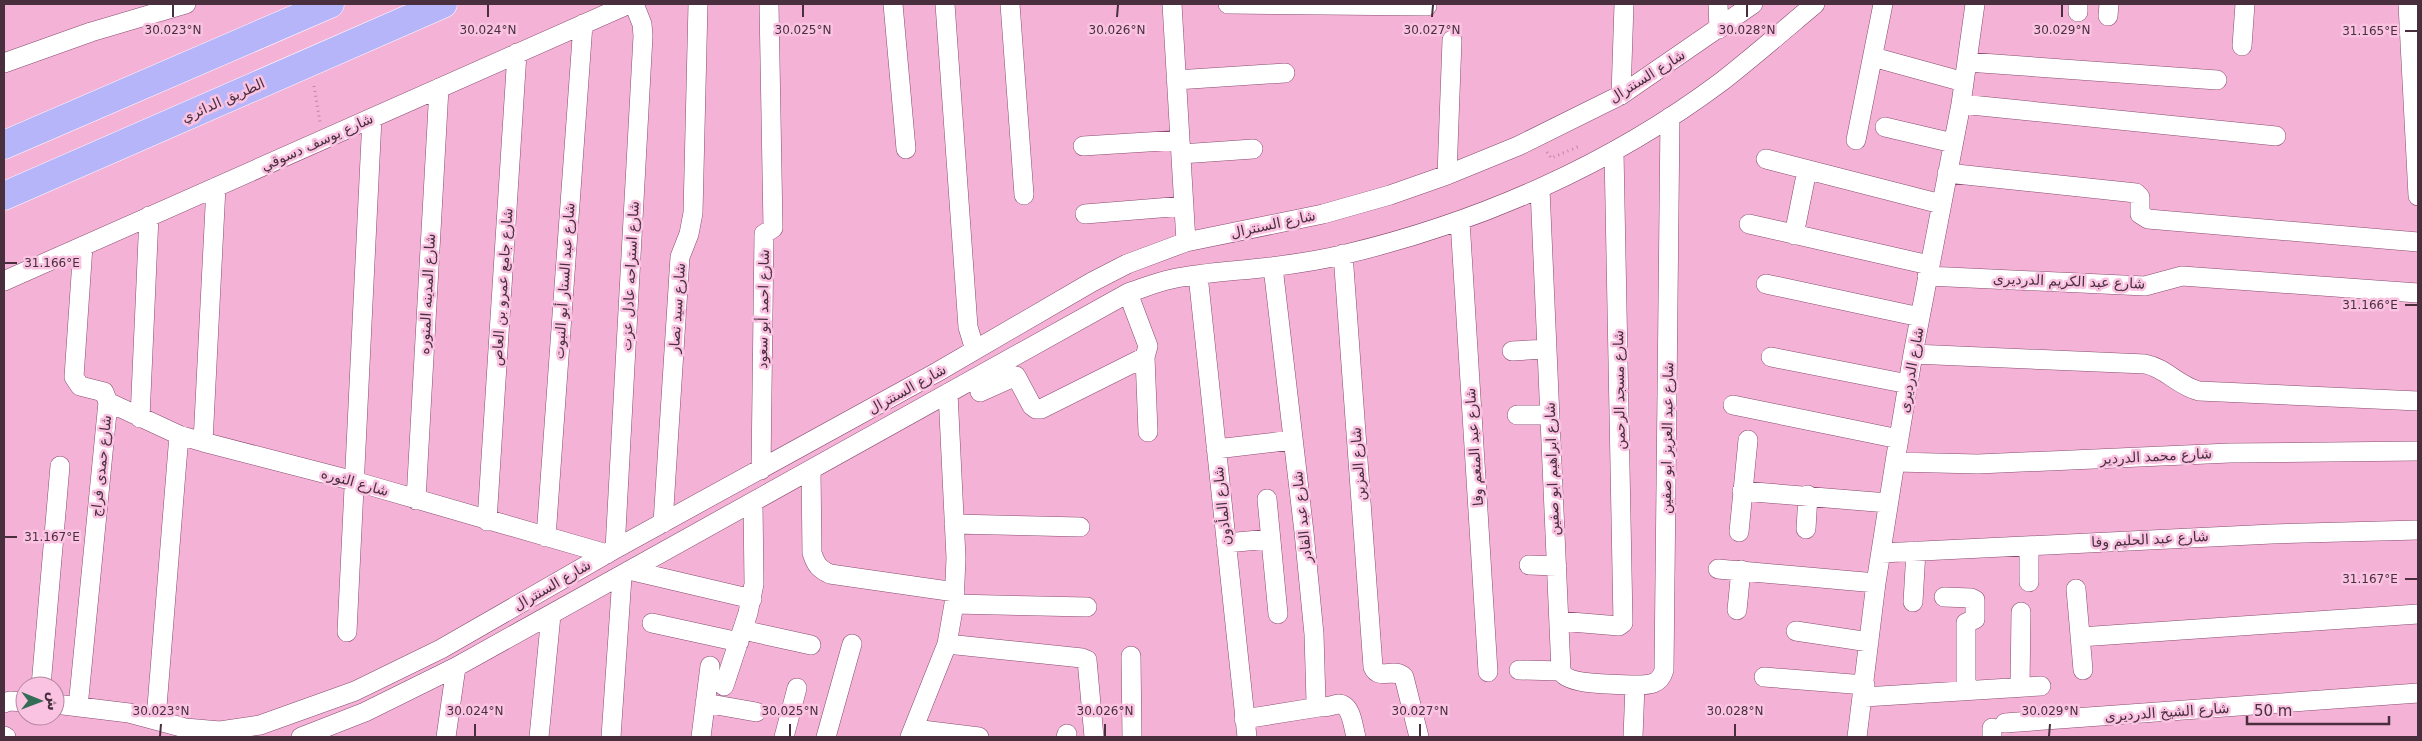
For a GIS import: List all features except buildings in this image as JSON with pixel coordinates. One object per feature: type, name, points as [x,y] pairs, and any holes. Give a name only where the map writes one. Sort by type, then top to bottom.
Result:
[{"type":"highway","points":[[4,145],[330,4]]},
{"type":"highway","name":"الطريق الدائري","points":[[4,196],[443,4]]},
{"type":"street","points":[[4,63],[91,32],[186,4]]},
{"type":"street","name":"شارع يوسف دسوقي","points":[[4,281],[629,4]]},
{"type":"street","name":"شارع استراحه عادل عزت","points":[[611,552],[643,36],[642,24],[634,4]]},
{"type":"street","name":"شارع سيد نصار","points":[[664,523],[680,257],[689,234],[694,213],[698,4]]},
{"type":"street","name":"شارع احمد أبو سعود","points":[[761,470],[764,234],[774,228],[770,4]]},
{"type":"street","points":[[893,4],[906,149]]},
{"type":"street","points":[[945,4],[968,327],[975,350]]},
{"type":"street","points":[[1010,4],[1024,196]]},
{"type":"street","points":[[1172,4],[1186,242]]},
{"type":"street","points":[[1228,4],[1427,6]]},
{"type":"street","points":[[1621,95],[1624,4]]},
{"type":"street","points":[[1718,4],[1719,29]]},
{"type":"street","name":"شارع السنترال","points":[[65,705],[129,713],[165,727],[200,734],[260,725],[356,691],[441,648],[975,350],[1092,282],[1164,249],[1186,242],[1323,214],[1390,195],[1447,175],[1538,136],[1621,95],[1753,4]]},
{"type":"street","name":"شارع السنترال","points":[[301,737],[365,712],[456,667],[628,574],[1128,293],[1171,279],[1273,267],[1343,254],[1402,240],[1460,221],[1540,189],[1614,151],[1670,117],[1721,81],[1815,4]]},
{"type":"street","points":[[1856,140],[1883,4]]},
{"type":"street","name":"شارع الدرديرى","points":[[1857,737],[1888,503],[1928,271],[1961,104],[1975,4]]},
{"type":"street","points":[[2242,46],[2245,4]]},
{"type":"street","points":[[2408,4],[2418,196]]},
{"type":"street","name":"شارع عبد الستار أبو النبوت","points":[[546,537],[583,24]]},
{"type":"street","points":[[1447,175],[1452,40]]},
{"type":"street","name":"شارع جامع عمرو بن العاص","points":[[487,521],[517,53]]},
{"type":"street","points":[[1873,57],[1964,82]]},
{"type":"street","points":[[1967,62],[2217,80]]},
{"type":"street","points":[[1176,80],[1285,73]]},
{"type":"street","name":"شارع المدينه المنوره","points":[[416,500],[439,88]]},
{"type":"street","points":[[1961,104],[2276,136]]},
{"type":"street","name":"شارع عبد العزيز ابو صفين","points":[[1635,685],[1651,685],[1657,682],[1664,670],[1670,117]]},
{"type":"street","points":[[347,632],[372,118]]},
{"type":"street","points":[[1885,127],[1953,143]]},
{"type":"street","points":[[1083,146],[1253,149]]},
{"type":"street","name":"شارع مسجد الرحمن","points":[[1559,622],[1619,626],[1623,623],[1614,151]]},
{"type":"street","points":[[1766,159],[1941,204]]},
{"type":"street","points":[[1794,235],[1807,170]]},
{"type":"street","points":[[1947,173],[2136,193],[2140,197],[2140,214],[2148,219],[2418,242]]},
{"type":"street","points":[[203,442],[216,187]]},
{"type":"street","name":"شارع ابراهيم ابو صفين","points":[[1540,189],[1561,671]]},
{"type":"street","points":[[1085,214],[1184,206]]},
{"type":"street","points":[[140,418],[149,216]]},
{"type":"street","name":"شارع عبد المنعم وفا","points":[[1460,221],[1488,672]]},
{"type":"street","name":"شارع عبد الكريم الدرديرى","points":[[1748,224],[1928,271],[2145,286],[2182,276],[2418,293]]},
{"type":"street","name":"شارع حمدى فراج","points":[[78,707],[108,402],[104,392],[80,386],[74,378],[83,246]]},
{"type":"street","points":[[1164,249],[1171,279]]},
{"type":"street","name":"شارع المزين","points":[[1343,254],[1373,667],[1380,674],[1396,672],[1404,676],[1419,737]]},
{"type":"street","name":"شارع عبد القادر","points":[[1273,267],[1313,624],[1316,698],[1319,707]]},
{"type":"street","name":"شارع المأذون","points":[[1198,275],[1245,728]]},
{"type":"street","points":[[1766,284],[1920,316]]},
{"type":"street","points":[[1128,293],[1148,346],[1145,357],[1148,432]]},
{"type":"street","points":[[1512,351],[1547,349]]},
{"type":"street","points":[[1913,354],[2145,364],[2157,366],[2188,388],[2199,391],[2418,401]]},
{"type":"street","points":[[980,392],[1016,376],[1032,406],[1036,409],[1041,409],[1145,357]]},
{"type":"street","points":[[1771,357],[1908,384]]},
{"type":"street","points":[[948,393],[954,524],[955,598],[947,644],[912,733],[979,737]]},
{"type":"street","name":"شارع الثوره","points":[[108,402],[179,435],[354,481],[546,537],[611,552]]},
{"type":"street","points":[[1733,405],[1899,439]]},
{"type":"street","points":[[1517,415],[1550,415]]},
{"type":"street","points":[[165,727],[179,435]]},
{"type":"street","points":[[1216,450],[1293,440]]},
{"type":"street","points":[[1739,532],[1748,440]]},
{"type":"street","name":"شارع محمد الدردير","points":[[1895,462],[1978,464],[2230,453],[2418,451]]},
{"type":"street","points":[[42,676],[60,466]]},
{"type":"street","points":[[811,470],[812,553],[816,564],[821,570],[830,574],[955,598],[1087,607]]},
{"type":"street","points":[[1742,491],[1888,503]]},
{"type":"street","points":[[1806,529],[1808,495]]},
{"type":"street","points":[[1267,499],[1278,614]]},
{"type":"street","points":[[724,686],[752,599],[754,584],[753,503]]},
{"type":"street","points":[[954,524],[1080,527]]},
{"type":"street","name":"شارع عبد الحليم وفا","points":[[1881,553],[2272,534],[2418,530]]},
{"type":"street","points":[[1226,543],[1270,539]]},
{"type":"street","points":[[2029,546],[2029,582]]},
{"type":"street","points":[[1913,602],[1916,551]]},
{"type":"street","points":[[1528,565],[1556,566]]},
{"type":"street","points":[[1718,569],[1876,583]]},
{"type":"street","points":[[1737,610],[1741,570]]},
{"type":"street","points":[[611,737],[628,574],[752,599]]},
{"type":"street","points":[[2076,589],[2083,670]]},
{"type":"street","points":[[1944,597],[1971,598],[1975,600],[1975,619],[1966,623],[1966,691]]},
{"type":"street","points":[[2020,687],[2021,612]]},
{"type":"street","points":[[2080,637],[2418,614]]},
{"type":"street","points":[[539,737],[551,615]]},
{"type":"street","points":[[652,623],[811,645]]},
{"type":"street","points":[[1796,631],[1869,642]]},
{"type":"street","points":[[826,737],[852,644]]},
{"type":"street","points":[[947,644],[1087,660],[1089,665],[1094,737]]},
{"type":"street","points":[[1131,656],[1132,737]]},
{"type":"street","points":[[700,737],[710,666]]},
{"type":"street","points":[[446,737],[456,667]]},
{"type":"street","points":[[1519,670],[1561,671],[1563,676],[1572,681],[1635,685],[1633,737]]},
{"type":"street","points":[[1764,676],[1864,691],[1966,691],[2042,686]]},
{"type":"street","points":[[784,737],[797,688]]},
{"type":"street","name":"شارع الشيخ الدرديرى","points":[[1996,730],[2418,693]]},
{"type":"street","points":[[705,703],[756,712]]},
{"type":"street","points":[[1245,728],[1319,707],[1344,705],[1349,710],[1356,737]]},
{"type":"path","points":[[1538,136],[1551,158],[1582,145],[1591,163]]}]
